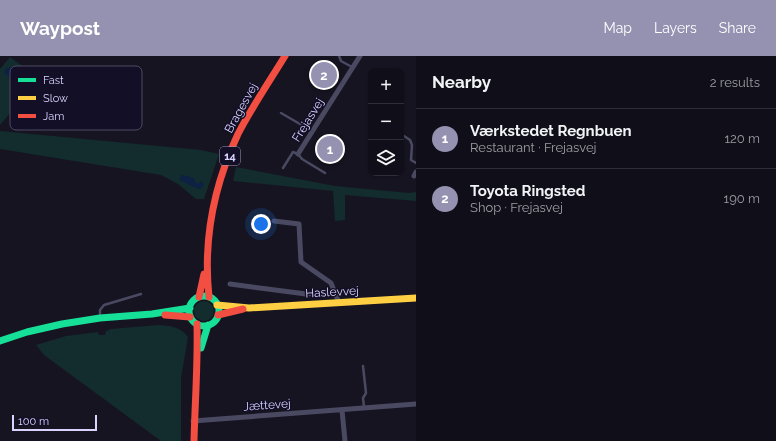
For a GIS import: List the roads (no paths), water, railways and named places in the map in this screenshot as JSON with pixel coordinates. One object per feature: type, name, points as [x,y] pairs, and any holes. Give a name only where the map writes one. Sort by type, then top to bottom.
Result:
[{"type":"main road","name":"Bragesvej","points":[[209,298],[207,268],[208,246],[217,194],[234,145],[252,110],[285,56]]},
{"type":"main road","name":"Bragesvej","points":[[199,297],[204,274],[207,268]]},
{"type":"main road","points":[[152,314],[190,317],[197,324],[208,325],[214,322],[218,315],[217,305],[214,300],[199,297]]},
{"type":"main road","name":"14","points":[[190,308],[192,303],[199,297]]},
{"type":"main road","name":"Haslevvej","points":[[217,305],[249,308],[416,298]]},
{"type":"main road","points":[[0,341],[27,332],[62,324],[100,318],[152,314],[190,308],[190,317]]},
{"type":"main road","name":"Haslevvej","points":[[218,315],[249,308]]},
{"type":"main road","points":[[194,441],[193,421],[198,356],[197,324]]},
{"type":"main road","points":[[198,356],[208,325]]},
{"type":"street","name":"Frejasvej","points":[[298,154],[360,56]]},
{"type":"street","points":[[274,221],[299,224],[301,262],[331,283],[339,303]]},
{"type":"street","points":[[230,284],[306,294],[335,292]]},
{"type":"street","name":"Jættevej","points":[[193,421],[416,404]]},
{"type":"street","points":[[342,410],[345,441]]},
{"type":"lane","points":[[339,56],[341,61],[352,68]]},
{"type":"lane","points":[[281,113],[312,131]]},
{"type":"lane","points":[[404,136],[410,140],[412,145],[410,160],[416,163]]},
{"type":"lane","points":[[283,168],[293,152],[325,173]]},
{"type":"lane","points":[[100,318],[100,310],[104,305],[141,294]]},
{"type":"lane","points":[[363,366],[366,393],[363,398],[364,408]]},
{"type":"water","points":[[6,68],[10,68],[10,78],[4,73]]},
{"type":"water","points":[[182,175],[194,178],[195,182],[198,184],[202,181],[204,185],[200,189],[189,185],[179,179]]},
{"type":"place","name":"Toyota Ringsted","points":[[324,75]]},
{"type":"place","name":"Værkstedet Regnbuen","points":[[330,149]]}]
